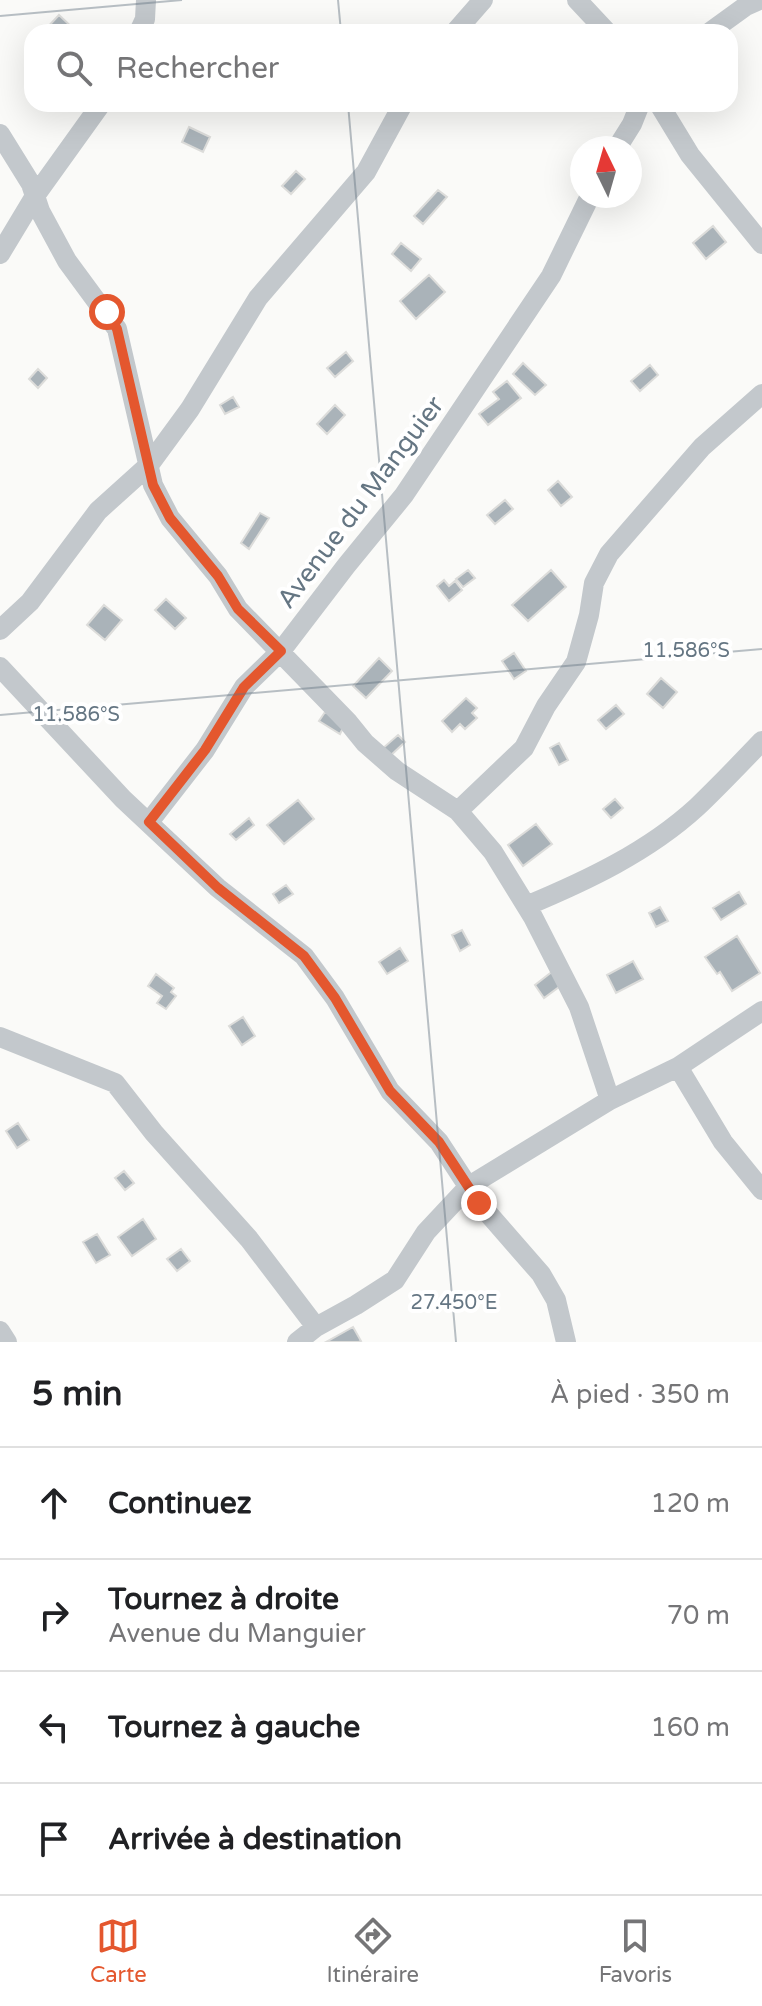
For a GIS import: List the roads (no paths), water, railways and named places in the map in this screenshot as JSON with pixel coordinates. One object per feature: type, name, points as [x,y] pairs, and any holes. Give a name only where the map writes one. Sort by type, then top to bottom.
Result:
[{"type":"street","points":[[143,24],[146,0]]},
{"type":"street","points":[[462,24],[483,0]]},
{"type":"street","points":[[577,0],[600,24]]},
{"type":"street","points":[[722,24],[759,0]]},
{"type":"street","points":[[0,254],[35,196],[95,112]]},
{"type":"street","points":[[0,630],[30,602],[98,511],[149,465],[190,409],[258,298],[366,172],[399,112]]},
{"type":"street","points":[[624,136],[637,112]]},
{"type":"street","points":[[664,112],[690,155],[762,244]]},
{"type":"street","points":[[0,134],[7,158],[31,184],[67,261],[117,329],[153,485],[170,518],[218,576],[238,609],[365,743],[397,771],[458,811],[493,852],[526,906],[579,1007],[610,1100]]},
{"type":"street","name":"Avenue du Manguier","points":[[149,822],[205,750],[244,687],[281,651],[404,495],[551,276],[584,208]]},
{"type":"street","points":[[458,811],[524,748],[546,706],[576,662],[594,583],[609,554],[702,447],[762,394]]},
{"type":"street","points":[[0,667],[123,799],[218,888],[304,956],[335,998],[390,1091],[439,1142],[479,1203],[541,1274],[556,1300],[566,1342]]},
{"type":"street","points":[[526,906],[576,885],[642,849],[695,808],[762,741]]},
{"type":"street","points":[[297,1342],[316,1327],[395,1280],[426,1232],[469,1186],[610,1100],[678,1067],[762,1011]]},
{"type":"street","points":[[0,1037],[115,1083],[154,1133],[249,1239],[316,1327]]},
{"type":"street","points":[[678,1067],[723,1142],[762,1190]]},
{"type":"street","points":[[0,1331],[7,1342]]}]
